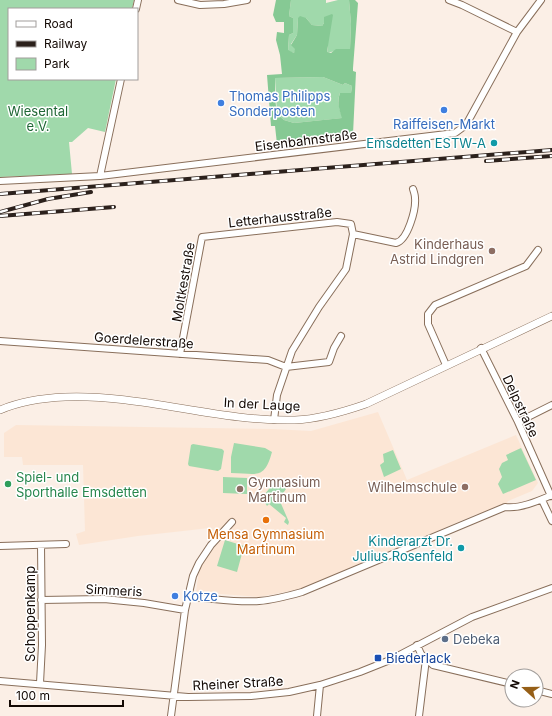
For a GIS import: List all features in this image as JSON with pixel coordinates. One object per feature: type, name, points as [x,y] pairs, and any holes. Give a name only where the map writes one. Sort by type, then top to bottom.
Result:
[{"type":"street","points":[[178,0],[224,4],[247,0]]},
{"type":"street","points":[[448,0],[462,5],[517,32]]},
{"type":"street","name":"Eisenbahnstraße","points":[[0,181],[100,176],[455,133],[466,125],[517,32],[541,0]]},
{"type":"street","points":[[100,176],[121,80]]},
{"type":"street","points":[[274,420],[277,395],[292,351],[319,307],[346,269],[353,234],[396,243],[400,242],[413,218],[416,198],[413,189]]},
{"type":"street","name":"Letterhausstraße","points":[[202,237],[337,222],[351,224],[353,234]]},
{"type":"street","name":"Moltkestraße","points":[[180,354],[202,237]]},
{"type":"street","points":[[446,365],[428,324],[428,314],[435,305],[526,266],[538,250]]},
{"type":"street","name":"In der Lauge","points":[[0,410],[11,405],[35,399],[85,397],[121,399],[241,417],[274,420],[310,419],[336,414],[366,404],[481,348],[552,316]]},
{"type":"street","points":[[286,367],[329,362],[334,348],[341,336]]},
{"type":"street","name":"Goerdelerstraße","points":[[0,341],[268,360],[286,367]]},
{"type":"street","name":"Delpstraße","points":[[481,348],[518,422],[551,495]]},
{"type":"street","points":[[518,422],[552,405]]},
{"type":"street","points":[[188,596],[260,601],[302,592],[505,507],[514,508],[542,500],[551,495]]},
{"type":"street","points":[[542,500],[552,521]]},
{"type":"street","points":[[171,716],[185,610],[193,576],[199,563],[211,545],[232,522]]},
{"type":"street","points":[[0,546],[66,544]]},
{"type":"street","name":"Schoppenkamp","points":[[40,683],[42,645],[41,545]]},
{"type":"street","name":"Rheiner Straße","points":[[0,680],[188,697],[251,696],[289,692],[320,685],[382,663],[472,617],[552,588]]},
{"type":"street","name":"Simmeris","points":[[41,600],[104,599],[144,602],[185,610]]},
{"type":"street","points":[[417,645],[421,654],[433,665],[504,682]]},
{"type":"street","points":[[419,716],[426,659]]},
{"type":"street","points":[[317,716],[320,685]]},
{"type":"shaded area","name":"Gymnasium Martinum","points":[[378,412],[407,480],[516,435],[538,483],[532,491],[508,501],[505,507],[479,518],[477,514],[301,589],[259,597],[196,592],[199,570],[206,558],[222,538],[210,528],[138,536],[79,545],[76,534],[85,531],[83,465],[23,465],[22,457],[4,457],[4,433],[16,425],[272,429],[311,431]]},
{"type":"green space","name":"Wiesental e.V.","points":[[0,0],[134,0],[132,8],[8,8],[8,80],[116,80],[105,132],[88,128],[72,142],[69,142],[72,174],[0,177]]},
{"type":"green space","points":[[276,0],[291,0],[289,16],[293,18],[293,33],[289,35],[288,50],[294,53],[295,49],[291,45],[297,35],[298,18],[300,16],[306,18],[312,25],[322,26],[324,23],[324,17],[332,14],[327,52],[331,53],[336,49],[350,49],[351,24],[349,0],[355,0],[358,3],[353,68],[353,71],[356,72],[353,134],[350,136],[277,144],[275,126],[271,126],[267,75],[282,74],[280,55],[276,40],[277,32],[284,33],[284,22],[276,22],[273,15]],"holes":[[[323,77],[343,85],[345,83],[352,86],[351,93],[340,93],[339,106],[342,118],[294,123],[284,120],[277,114],[275,78]]]},
{"type":"green space","points":[[291,0],[326,0],[326,3],[338,0],[349,0],[351,24],[350,49],[327,53],[328,46],[324,23],[322,26],[312,25],[306,18],[298,18],[297,35],[291,44],[296,49],[294,53],[288,51],[289,35],[293,33],[293,18],[289,16]]},
{"type":"green space","points":[[323,77],[343,85],[345,83],[352,86],[351,93],[340,93],[339,96],[340,112],[343,118],[294,123],[284,120],[277,114],[275,78]]},
{"type":"green space","points":[[234,443],[265,448],[272,452],[266,468],[253,474],[231,473],[231,457]]},
{"type":"green space","points":[[193,444],[222,449],[224,451],[221,469],[218,471],[189,466],[191,445]]},
{"type":"green space","points":[[521,448],[536,480],[503,494],[498,484],[502,477],[499,469],[502,463],[508,460],[506,455]]},
{"type":"green space","points":[[393,450],[401,469],[384,477],[380,465],[384,462],[383,454]]},
{"type":"green space","points":[[223,477],[247,478],[247,494],[223,493]]},
{"type":"green space","points":[[275,481],[286,489],[279,499],[289,522],[288,525],[284,522],[286,518],[269,504],[267,506],[262,498]]},
{"type":"green space","points":[[225,540],[244,546],[237,572],[217,566]]},
{"type":"railway","points":[[0,194],[552,150]]},
{"type":"railway","points":[[486,161],[552,156]]},
{"type":"railway","points":[[0,212],[48,199],[91,192]]},
{"type":"railway","points":[[0,216],[114,207]]},
{"type":"place","name":"Thomas Philipps Sonderposten","points":[[221,103]]},
{"type":"place","name":"Raiffeisen-Markt","points":[[444,110]]},
{"type":"place","name":"Emsdetten ESTW-A","points":[[494,143]]},
{"type":"place","name":"Kinderhaus Astrid Lindgren","points":[[492,251]]},
{"type":"place","name":"Spiel- und Sporthalle Emsdetten","points":[[8,484]]},
{"type":"place","name":"Wilhelmschule","points":[[465,487]]},
{"type":"place","name":"Gymnasium Martinum","points":[[240,489]]},
{"type":"place","name":"Mensa Gymnasium Martinum","points":[[266,520]]},
{"type":"place","name":"Kinderarzt Dr. Julius Rosenfeld","points":[[461,548]]},
{"type":"place","name":"Kotze","points":[[175,596]]},
{"type":"place","name":"Debeka","points":[[445,639]]},
{"type":"place","name":"Biederlack","points":[[378,658]]}]
